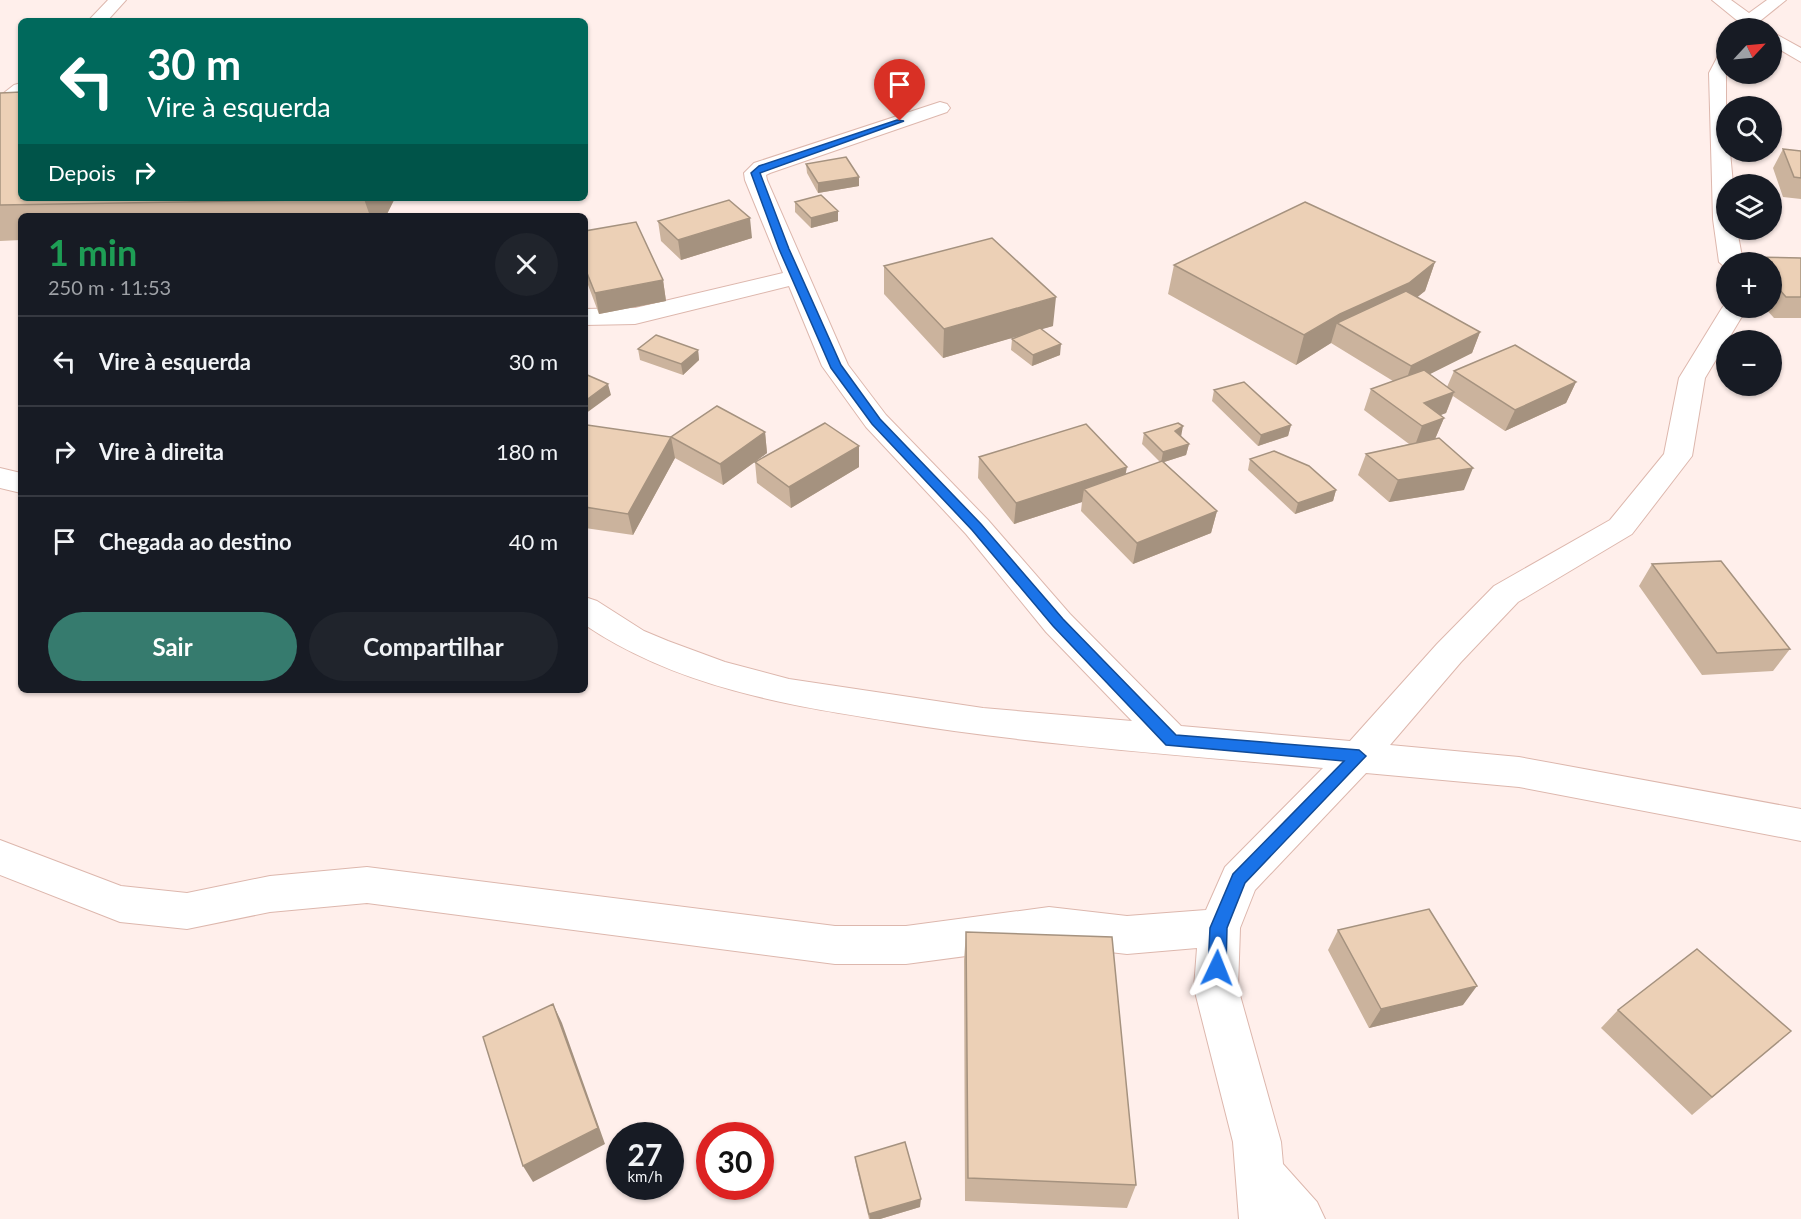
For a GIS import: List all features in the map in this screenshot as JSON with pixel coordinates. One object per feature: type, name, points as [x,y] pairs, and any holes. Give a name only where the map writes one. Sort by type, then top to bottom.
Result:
[{"type":"street","points":[[100,18],[118,0]]},
{"type":"street","points":[[1720,0],[1741,18]]},
{"type":"street","points":[[1759,18],[1778,0]]},
{"type":"street","points":[[1782,43],[1800,54]]},
{"type":"street","points":[[1718,84],[1724,219],[1729,252]]},
{"type":"street","points":[[0,106],[18,91]]},
{"type":"street","points":[[940,108],[762,168],[755,173],[796,277],[835,366],[876,421],[977,527],[1058,623],[1172,740]]},
{"type":"street","points":[[588,317],[635,315],[796,277]]},
{"type":"street","points":[[1300,1219],[1262,1197],[1257,1142],[1216,988],[1219,928],[1239,879],[1359,756],[1410,695],[1506,594],[1621,527],[1678,456],[1692,378],[1729,318]]},
{"type":"street","points":[[0,478],[18,482]]},
{"type":"street","points":[[588,611],[632,640],[656,651],[719,674],[789,692],[983,722],[1519,772],[1801,825]]},
{"type":"street","points":[[0,857],[120,904],[187,911],[270,894],[367,885],[835,945],[906,945],[1049,926],[1127,935],[1219,928]]},
{"type":"building","points":[[18,92],[18,201],[243,201],[0,205],[0,93]]},
{"type":"building","points":[[1783,149],[1801,151],[1801,178],[1794,177]]},
{"type":"building","points":[[846,157],[859,177],[818,183],[806,164]]},
{"type":"building","points":[[821,195],[838,211],[811,218],[795,202]]},
{"type":"building","points":[[729,200],[750,218],[678,240],[658,221]]},
{"type":"building","points":[[1305,202],[1435,262],[1409,283],[1340,314],[1304,335],[1174,265]]},
{"type":"building","points":[[636,222],[663,280],[595,293],[588,276],[588,230]]},
{"type":"building","points":[[992,238],[1056,297],[944,329],[884,266]]},
{"type":"building","points":[[1782,258],[1801,258],[1801,297],[1786,297],[1782,292]]},
{"type":"building","points":[[1406,291],[1480,332],[1411,366],[1337,323]]},
{"type":"building","points":[[1040,328],[1061,344],[1033,355],[1012,339]]},
{"type":"building","points":[[656,335],[698,350],[681,364],[638,349]]},
{"type":"building","points":[[1515,345],[1576,382],[1515,410],[1454,371]]},
{"type":"building","points":[[1424,370],[1454,392],[1424,403],[1444,418],[1422,426],[1371,389]]},
{"type":"building","points":[[588,375],[608,384],[588,399]]},
{"type":"building","points":[[1244,382],[1291,425],[1261,435],[1214,390]]},
{"type":"building","points":[[717,406],[765,432],[720,464],[671,437]]},
{"type":"building","points":[[825,423],[859,446],[789,487],[755,462]]},
{"type":"building","points":[[1178,423],[1183,426],[1175,431],[1189,444],[1163,452],[1144,433]]},
{"type":"building","points":[[1086,424],[1127,467],[1016,503],[979,457]]},
{"type":"building","points":[[588,425],[671,437],[628,514],[588,507]]},
{"type":"building","points":[[1439,438],[1473,468],[1398,480],[1366,454]]},
{"type":"building","points":[[1274,451],[1309,466],[1336,490],[1298,503],[1250,459]]},
{"type":"building","points":[[1162,461],[1217,511],[1137,543],[1084,489]]},
{"type":"building","points":[[1721,561],[1790,649],[1717,653],[1652,564]]},
{"type":"building","points":[[1429,909],[1477,986],[1381,1009],[1338,930]]},
{"type":"building","points":[[966,932],[1112,937],[1136,1185],[968,1178]]},
{"type":"building","points":[[1697,949],[1791,1031],[1712,1097],[1618,1010]]},
{"type":"building","points":[[553,1004],[598,1128],[523,1166],[483,1037]]},
{"type":"building","points":[[905,1142],[921,1199],[869,1214],[855,1157]]},
{"type":"route","points":[[900,121],[762,168],[755,173],[784,249],[835,366],[876,421],[977,527],[1058,623],[1172,740],[1359,756],[1239,879],[1219,928],[1217,968]]}]
